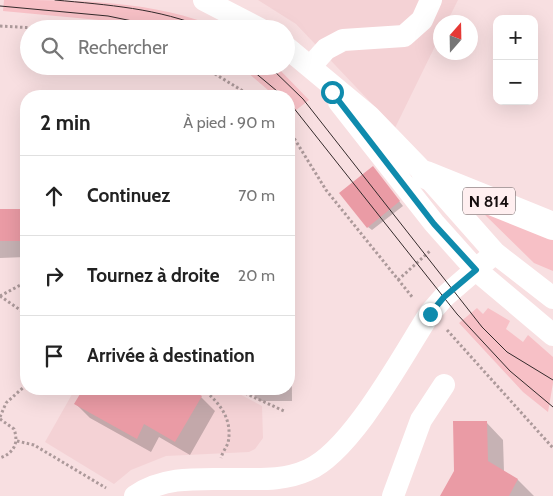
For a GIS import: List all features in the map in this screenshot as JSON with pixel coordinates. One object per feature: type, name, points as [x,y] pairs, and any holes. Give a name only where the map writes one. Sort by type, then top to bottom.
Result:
[{"type":"highway","name":"N 814","points":[[426,175],[553,226]]},
{"type":"street","points":[[204,0],[243,20]]},
{"type":"street","points":[[316,72],[326,48],[342,40],[404,36],[422,20],[431,0]]},
{"type":"street","points":[[295,54],[369,116],[426,175],[485,261],[553,335]]},
{"type":"street","points":[[316,72],[434,224],[485,261],[553,299]]},
{"type":"street","points":[[134,496],[143,490],[174,480],[276,479],[309,470],[330,456],[354,430],[430,314],[444,297],[485,261]]},
{"type":"street","points":[[393,496],[421,420],[444,385]]},
{"type":"path","points":[[0,26],[20,27]]},
{"type":"path","points":[[217,75],[241,90]]},
{"type":"path","points":[[295,140],[316,175],[414,299]]},
{"type":"path","points":[[398,280],[412,267]]},
{"type":"path","points":[[20,285],[0,296],[20,310]]},
{"type":"path","points":[[443,326],[553,448]]},
{"type":"path","points":[[0,458],[11,452],[17,441],[14,429],[0,418],[6,403],[20,390]]},
{"type":"path","points":[[209,395],[218,402],[227,420],[227,445],[220,458]]},
{"type":"path","points":[[249,395],[284,411]]},
{"type":"path","points":[[17,441],[34,445],[106,488]]},
{"type":"shaded area","points":[[4,0],[59,0],[142,7],[199,20],[99,20],[3,11]]},
{"type":"shaded area","points":[[258,0],[458,0],[450,15],[433,15],[433,50],[395,128],[295,23],[295,20],[290,20]]},
{"type":"shaded area","points":[[250,75],[285,75],[309,100],[295,111],[295,90],[268,90]]},
{"type":"shaded area","points":[[478,208],[553,234],[553,271],[534,263]]},
{"type":"shaded area","points":[[477,308],[483,314],[488,308],[510,321],[506,329],[523,342],[528,335],[553,357],[553,383],[548,412],[523,392],[459,323]]},
{"type":"shaded area","points":[[72,395],[241,395],[262,406],[263,438],[255,449],[249,452],[166,456],[131,470],[114,484],[45,442]]},
{"type":"building","points":[[373,166],[400,201],[367,228],[339,193]]},
{"type":"building","points":[[0,209],[20,209],[20,241],[0,241]]},
{"type":"building","points":[[79,395],[202,396],[175,442],[144,424],[137,439],[74,404]]},
{"type":"building","points":[[453,421],[487,421],[488,461],[518,479],[509,496],[440,496],[454,471]]},
{"type":"tram line","points":[[55,0],[133,8],[183,20]]},
{"type":"tram line","points":[[0,6],[108,16],[127,20]]},
{"type":"tram line","points":[[258,75],[276,90]]},
{"type":"tram line","points":[[278,75],[294,90]]},
{"type":"tram line","points":[[295,91],[482,327],[507,352],[553,380]]},
{"type":"tram line","points":[[295,110],[457,314],[510,371],[553,407]]},
{"type":"route","points":[[332,92],[364,136],[400,178],[434,224],[476,270],[444,297],[430,314]]}]
